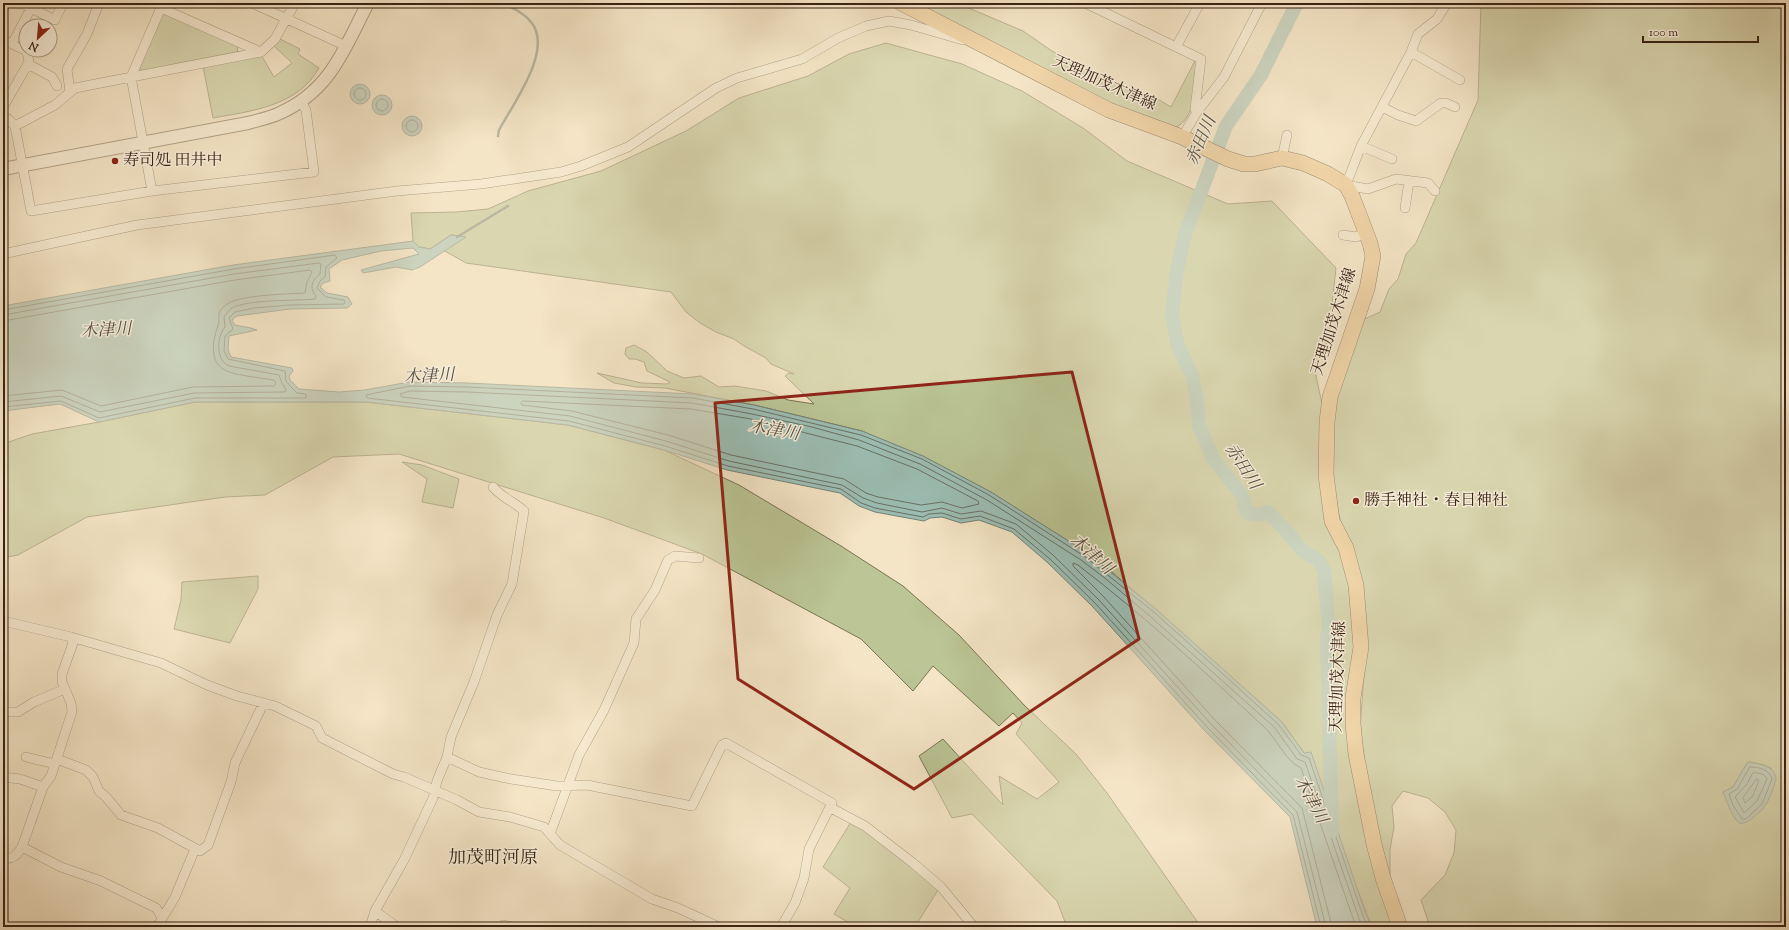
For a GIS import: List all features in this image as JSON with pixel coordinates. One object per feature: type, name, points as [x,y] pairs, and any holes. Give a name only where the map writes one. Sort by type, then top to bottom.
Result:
[{"type":"main road","name":"天理加茂木津線","points":[[901,3],[968,39],[1109,110],[1182,137],[1228,159],[1244,164],[1255,164],[1282,158],[1303,163],[1328,174],[1346,185],[1352,196],[1373,256],[1367,289],[1330,397],[1327,422],[1326,475],[1332,521],[1346,548],[1356,585],[1360,647],[1353,698],[1353,724],[1356,754],[1374,844],[1383,878],[1400,927]]},
{"type":"street","points":[[3,10],[6,3]]},
{"type":"street","points":[[19,3],[54,20],[62,5],[58,3]]},
{"type":"street","points":[[70,92],[67,69],[87,34],[99,3]]},
{"type":"street","points":[[252,3],[346,46]]},
{"type":"street","points":[[14,126],[55,105],[75,88],[261,52],[275,38],[295,3]]},
{"type":"street","points":[[3,169],[248,123],[280,114],[301,102],[315,91],[333,70],[368,3]]},
{"type":"street","points":[[1085,3],[1201,59],[1195,109],[1197,112]]},
{"type":"street","points":[[1176,47],[1200,3]]},
{"type":"street","points":[[1182,137],[1197,112],[1224,76],[1262,3]]},
{"type":"street","points":[[1435,191],[1428,183],[1396,179],[1368,189],[1346,185],[1361,146],[1411,52],[1418,34],[1437,19],[1447,3]]},
{"type":"street","points":[[152,190],[132,77],[162,6],[261,52]]},
{"type":"street","points":[[12,44],[31,8]]},
{"type":"street","points":[[3,254],[137,225],[397,191],[481,184],[561,172],[581,166],[628,147],[699,98],[723,84],[737,78],[802,59],[843,36],[866,26],[888,21],[911,25],[962,40],[968,39]]},
{"type":"street","points":[[3,40],[27,52],[28,64],[3,107]]},
{"type":"street","points":[[1411,52],[1460,80]]},
{"type":"street","points":[[28,64],[52,77],[57,86]]},
{"type":"street","points":[[3,117],[8,119],[14,126],[31,211],[152,190],[314,172],[306,110],[301,102]]},
{"type":"street","points":[[1382,107],[1398,115],[1416,121],[1441,103],[1446,103],[1455,107]]},
{"type":"street","points":[[1282,158],[1287,135]]},
{"type":"street","points":[[1361,146],[1392,159]]},
{"type":"street","points":[[1405,208],[1409,181]]},
{"type":"street","points":[[1343,235],[1356,237],[1366,233]]},
{"type":"street","points":[[370,927],[375,911],[404,860],[435,792],[437,781],[447,757],[451,737],[474,682],[497,615],[512,584],[524,511],[498,493],[493,487]]},
{"type":"street","points":[[550,834],[564,796],[566,786],[579,755],[604,710],[634,644],[636,619],[655,590],[668,560],[675,556],[698,558]]},
{"type":"street","points":[[3,621],[70,637],[161,663],[207,685],[263,704],[276,706],[316,726],[322,738],[393,774],[404,777],[435,792],[458,800],[479,812],[510,817],[544,827],[560,845],[652,899],[678,908],[719,927]]},
{"type":"street","points":[[3,858],[9,860],[17,856],[22,847],[43,788],[50,780],[72,712],[71,703],[62,682],[62,674],[73,643],[70,637]]},
{"type":"street","points":[[3,712],[18,712],[34,702],[65,689]]},
{"type":"street","points":[[26,757],[56,762],[86,770],[93,777],[98,791],[106,797],[121,815],[158,828],[200,851],[208,844],[231,782],[234,763],[263,704]]},
{"type":"street","points":[[447,757],[479,772],[511,779],[557,786],[587,785],[692,806],[722,745],[726,743],[832,803],[831,808],[809,849],[801,885],[795,903],[781,927]]},
{"type":"street","points":[[3,777],[20,779],[43,788]]},
{"type":"street","points":[[831,808],[865,826],[913,863],[941,887],[974,927]]},
{"type":"street","points":[[22,847],[61,867],[101,881],[156,908],[162,917]]},
{"type":"street","points":[[157,927],[175,897],[195,849]]},
{"type":"street","points":[[375,911],[397,927]]},
{"type":"street","points":[[502,927],[512,927]]},
{"type":"highlighted area","points":[[1072,372],[1139,639],[914,789],[738,679],[715,403]]},
{"type":"green space","points":[[916,3],[957,3],[1023,31],[1052,51],[1116,84],[1153,96],[1171,107],[1196,59],[1198,62],[1191,108],[1183,123],[1176,127],[1116,106]]},
{"type":"green space","points":[[1481,3],[1786,3],[1786,927],[1430,927],[1421,900],[1445,875],[1454,853],[1456,830],[1445,812],[1428,798],[1403,791],[1392,806],[1394,827],[1390,850],[1390,882],[1377,839],[1360,730],[1366,646],[1329,465],[1333,404],[1360,321],[1380,312],[1389,289],[1398,279],[1406,254],[1416,243],[1478,100]],"holes":[[[1749,762],[1764,765],[1772,769],[1723,792],[1733,787],[1747,763]]]},
{"type":"green space","points":[[164,14],[238,45],[237,54],[144,72],[139,67],[161,15]]},
{"type":"green space","points":[[278,38],[300,49],[298,54],[319,68],[310,81],[287,99],[273,105],[243,113],[213,118],[203,66],[260,53],[274,77],[292,63],[273,45]]},
{"type":"green space","points":[[886,43],[962,64],[1022,91],[1083,128],[1127,161],[1228,204],[1272,201],[1336,268],[1328,340],[1315,371],[1325,418],[1343,548],[1356,615],[1351,705],[1397,927],[1372,927],[1304,753],[1282,722],[1112,572],[1086,552],[1026,515],[862,431],[754,405],[665,388],[636,387],[614,383],[597,373],[642,383],[667,384],[670,382],[647,371],[644,362],[629,359],[625,354],[626,348],[634,345],[647,352],[667,371],[684,378],[701,376],[719,387],[735,386],[766,391],[788,400],[814,404],[785,376],[789,373],[794,374],[771,364],[766,358],[734,339],[716,332],[700,323],[686,312],[671,292],[466,263],[443,250],[465,237],[451,235],[430,249],[419,247],[413,241],[411,213],[456,212],[488,209],[528,191],[601,171],[686,131],[739,98],[808,76],[849,54]]},
{"type":"green space","points":[[195,402],[366,402],[568,425],[664,450],[739,485],[841,546],[903,586],[959,635],[1025,706],[1076,754],[1107,793],[1201,927],[1067,927],[1057,901],[972,814],[952,818],[919,756],[943,739],[1003,805],[999,776],[1037,799],[1059,782],[1016,734],[1022,723],[1013,713],[999,726],[933,666],[913,691],[861,639],[702,554],[604,518],[399,454],[333,457],[265,495],[225,497],[87,517],[18,555],[3,558],[3,444],[32,434]]},
{"type":"green space","points":[[402,462],[422,465],[459,479],[453,508],[422,502],[427,479]]},
{"type":"green space","points":[[258,576],[258,589],[230,643],[174,629],[181,600],[182,582]]},
{"type":"green space","points":[[851,822],[864,829],[931,881],[938,890],[915,927],[856,927],[834,914],[850,888],[823,867]]},
{"type":"water","points":[[356,84],[364,84],[370,90],[370,98],[364,104],[356,104],[350,98],[350,90]]},
{"type":"water","points":[[378,95],[386,95],[392,101],[392,109],[386,115],[378,115],[372,109],[372,101]]},
{"type":"water","points":[[408,116],[416,116],[422,122],[422,130],[416,136],[408,136],[402,130],[402,122]]},
{"type":"water","name":"木津川","points":[[451,235],[466,237],[420,267],[412,270],[396,267],[363,273],[361,270],[419,254],[413,248],[381,251],[342,260],[329,269],[330,281],[323,283],[320,287],[327,293],[348,297],[352,304],[347,308],[290,309],[237,316],[232,320],[235,325],[257,330],[229,336],[228,350],[231,357],[292,368],[293,371],[289,376],[290,380],[299,389],[339,392],[365,390],[409,382],[467,383],[693,394],[754,405],[862,431],[923,456],[991,492],[1086,552],[1157,610],[1282,722],[1304,753],[1311,752],[1366,915],[1372,927],[1317,927],[1290,817],[1204,730],[1092,606],[1047,562],[1012,532],[979,520],[961,523],[942,517],[930,518],[924,521],[875,512],[859,506],[840,493],[727,470],[664,450],[568,425],[366,402],[195,402],[99,422],[60,404],[3,411],[3,306],[233,265],[413,241],[419,247],[430,249]]},
{"type":"water","points":[[1749,762],[1767,766],[1775,775],[1776,780],[1765,806],[1749,821],[1741,823],[1738,822],[1733,816],[1723,792],[1733,787]]},
{"type":"waterway","points":[[498,136],[499,130],[529,76],[535,61],[538,47],[537,33],[531,22],[522,13],[503,3]]},
{"type":"waterway","name":"赤田川","points":[[1297,3],[1261,75],[1226,126],[1185,234],[1177,270],[1172,315],[1178,346],[1192,375],[1197,400],[1199,426],[1214,460],[1242,495],[1247,513],[1259,515],[1268,512],[1302,550],[1320,562],[1324,571],[1329,626],[1327,639],[1332,831]]},
{"type":"waterway","points":[[457,237],[508,206]]},
{"type":"place","name":"寿司処 田井中","points":[[115,161]]},
{"type":"place","name":"勝手神社・春日神社","points":[[1356,501]]},
{"type":"district","name":"加茂町河原","points":[[493,859]]}]
